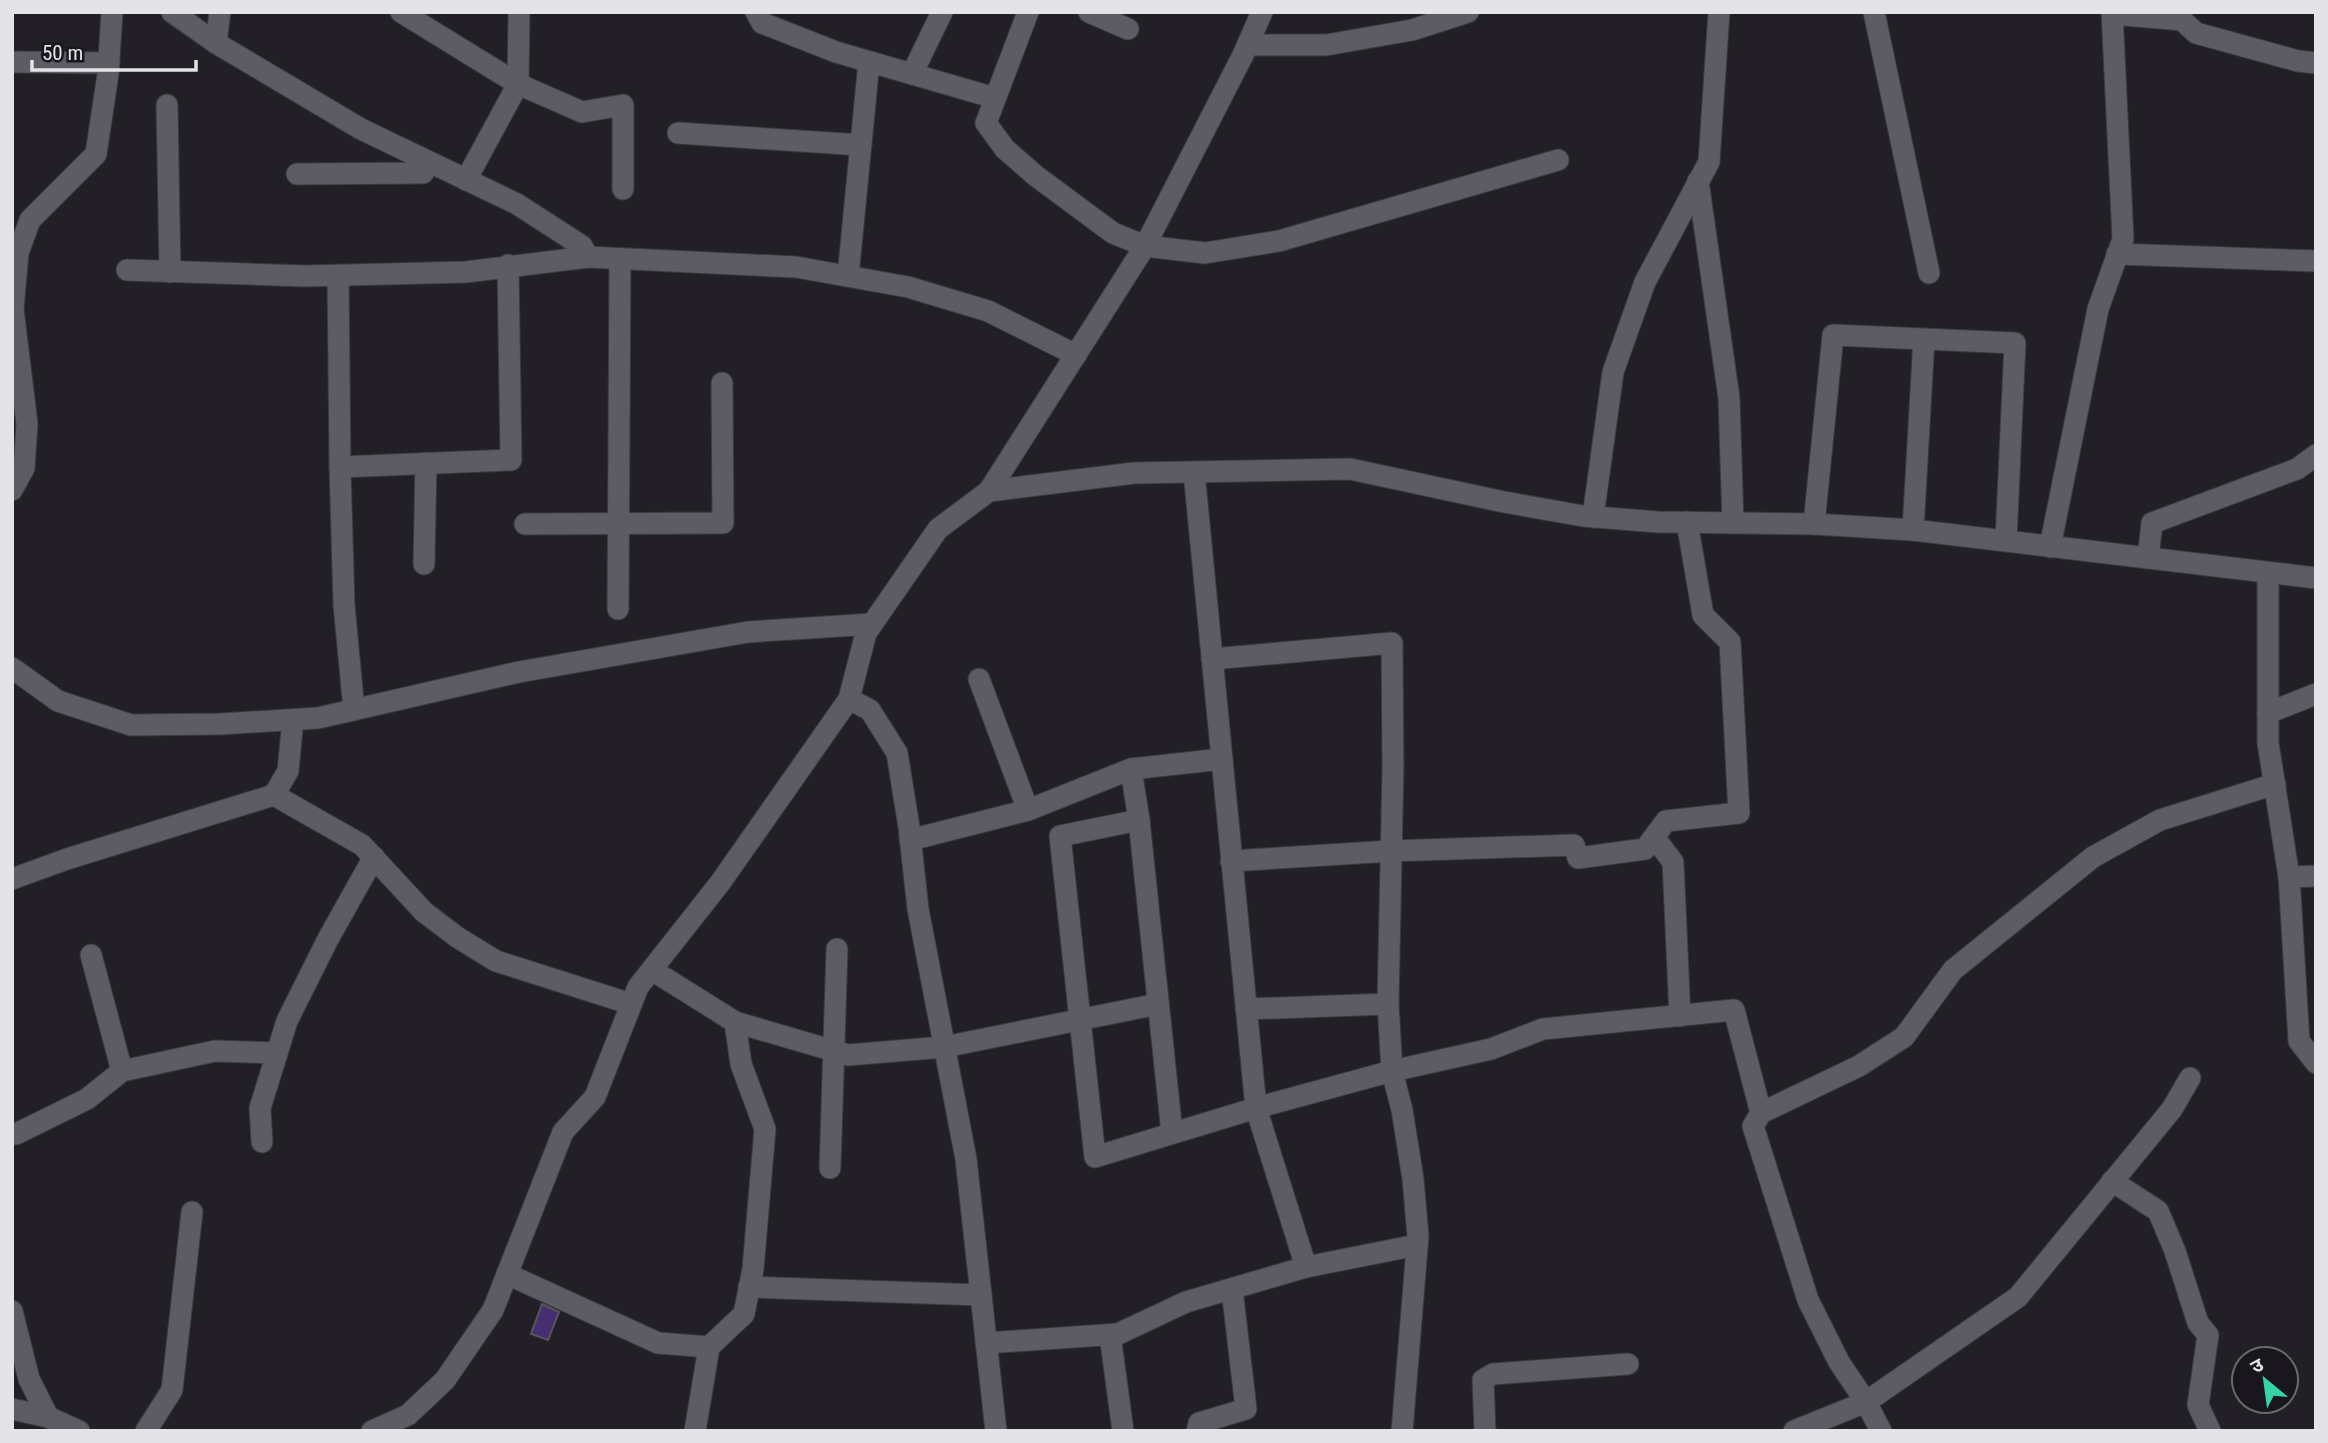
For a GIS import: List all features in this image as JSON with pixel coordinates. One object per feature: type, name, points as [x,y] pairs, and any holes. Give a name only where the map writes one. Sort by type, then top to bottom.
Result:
[{"type":"street","points":[[12,490],[24,468],[27,424],[13,309],[18,253],[30,220],[96,154],[112,12]]},
{"type":"street","points":[[172,12],[216,43],[360,129],[528,211],[582,246],[588,257]]},
{"type":"street","points":[[216,43],[220,12]]},
{"type":"street","points":[[401,12],[431,21],[518,84],[582,111],[623,106],[624,189]]},
{"type":"street","points":[[466,180],[518,84],[519,12]]},
{"type":"street","points":[[756,12],[762,23],[869,62],[995,98]]},
{"type":"street","points":[[912,74],[942,12]]},
{"type":"street","points":[[1028,12],[986,123],[1005,149],[1036,176],[1113,233],[1145,246],[1205,253],[1279,241],[1558,160]]},
{"type":"street","points":[[1089,12],[1128,29]]},
{"type":"street","points":[[372,1431],[408,1415],[445,1380],[494,1310],[563,1132],[595,1097],[638,987],[720,883],[849,699],[866,633],[938,530],[989,491],[1145,246],[1248,45],[1262,12]]},
{"type":"street","points":[[1248,45],[1326,45],[1412,30],[1468,12]]},
{"type":"street","points":[[1593,517],[1613,372],[1645,282],[1709,162],[1719,12]]},
{"type":"street","points":[[1874,12],[1929,272]]},
{"type":"street","points":[[2050,547],[2098,309],[2123,239],[2112,13],[2182,20],[2196,33],[2298,61],[2316,63]]},
{"type":"street","points":[[12,62],[108,63]]},
{"type":"street","points":[[848,276],[869,62]]},
{"type":"street","points":[[167,105],[170,272]]},
{"type":"street","points":[[678,133],[860,145]]},
{"type":"street","points":[[297,174],[423,173],[430,163]]},
{"type":"street","points":[[1699,181],[1728,398],[1733,523]]},
{"type":"street","points":[[2118,254],[2316,261]]},
{"type":"street","points":[[127,270],[305,276],[466,272],[588,257],[796,267],[908,286],[988,311],[1076,355]]},
{"type":"street","points":[[618,609],[620,258]]},
{"type":"street","points":[[340,467],[511,460],[508,265]]},
{"type":"street","points":[[338,275],[344,605],[354,710]]},
{"type":"street","points":[[1814,524],[1833,335],[2015,343],[2006,540]]},
{"type":"street","points":[[1913,530],[1924,340]]},
{"type":"street","points":[[525,524],[723,523],[722,383]]},
{"type":"street","points":[[2148,558],[2152,523],[2297,469],[2316,454]]},
{"type":"street","points":[[424,564],[426,464]]},
{"type":"street","points":[[989,491],[1134,473],[1350,469],[1504,502],[1593,517],[1913,530],[2316,578]]},
{"type":"street","points":[[1194,472],[1256,1108],[1306,1267]]},
{"type":"street","points":[[1231,861],[1574,845],[1578,858],[1645,849],[1666,821],[1739,813],[1730,642],[1703,615],[1687,522]]},
{"type":"street","points":[[2268,573],[2268,743],[2289,876],[2299,1041],[2316,1063]]},
{"type":"street","points":[[12,668],[58,701],[131,725],[293,720],[317,718],[519,672],[748,632],[872,624]]},
{"type":"street","points":[[1212,659],[1392,643],[1388,1004],[1392,1071],[1402,1110],[1413,1179],[1417,1245],[1402,1431]]},
{"type":"street","points":[[979,679],[1028,810]]},
{"type":"street","points":[[2268,713],[2316,694]]},
{"type":"street","points":[[849,699],[870,710],[897,753],[918,909],[966,1159],[996,1431]]},
{"type":"street","points":[[12,879],[67,859],[274,795],[288,771],[293,720]]},
{"type":"street","points":[[910,840],[1028,810],[1131,769],[1222,759]]},
{"type":"street","points":[[1131,769],[1139,820],[1172,1133]]},
{"type":"street","points":[[1881,1431],[1866,1402],[1839,1362],[1808,1300],[1753,1126],[1761,1113],[1859,1066],[1904,1037],[1953,970],[2093,857],[2160,820],[2275,784]]},
{"type":"street","points":[[274,795],[362,845],[424,912],[457,937],[496,961],[631,1004]]},
{"type":"street","points":[[1139,820],[1060,836],[1095,1157],[1256,1108],[1392,1071],[1492,1049],[1543,1029],[1734,1010],[1761,1113]]},
{"type":"street","points":[[1654,837],[1672,862],[1680,1016]]},
{"type":"street","points":[[262,1142],[260,1108],[287,1021],[316,962],[374,858]]},
{"type":"street","points":[[2289,876],[2316,876]]},
{"type":"street","points":[[830,1168],[837,949]]},
{"type":"street","points":[[91,955],[121,1071]]},
{"type":"street","points":[[652,970],[735,1022],[849,1055],[944,1047],[1158,1004]]},
{"type":"street","points":[[1246,1009],[1388,1004]]},
{"type":"street","points":[[695,1431],[709,1347],[744,1314],[753,1269],[765,1129],[741,1064],[735,1022]]},
{"type":"street","points":[[16,1135],[87,1099],[121,1071],[215,1051],[277,1053]]},
{"type":"street","points":[[1794,1431],[1866,1402],[2018,1297],[2172,1109],[2190,1078]]},
{"type":"street","points":[[2112,1181],[2158,1211],[2175,1251],[2198,1322],[2208,1335],[2198,1405],[2210,1431]]},
{"type":"street","points":[[146,1431],[172,1390],[192,1212]]},
{"type":"street","points":[[986,1343],[1118,1334],[1186,1302],[1306,1267],[1417,1245]]},
{"type":"street","points":[[507,1275],[658,1343],[709,1347]]},
{"type":"street","points":[[749,1287],[981,1295]]},
{"type":"street","points":[[1196,1431],[1199,1423],[1246,1409],[1232,1289]]},
{"type":"street","points":[[12,1311],[29,1379],[48,1417]]},
{"type":"street","points":[[1110,1335],[1123,1431]]},
{"type":"street","points":[[1485,1431],[1483,1380],[1493,1374],[1628,1364]]},
{"type":"street","points":[[12,1409],[48,1417],[79,1431]]},
{"type":"building","points":[[542,1304],[559,1312],[548,1340],[531,1334]]}]
